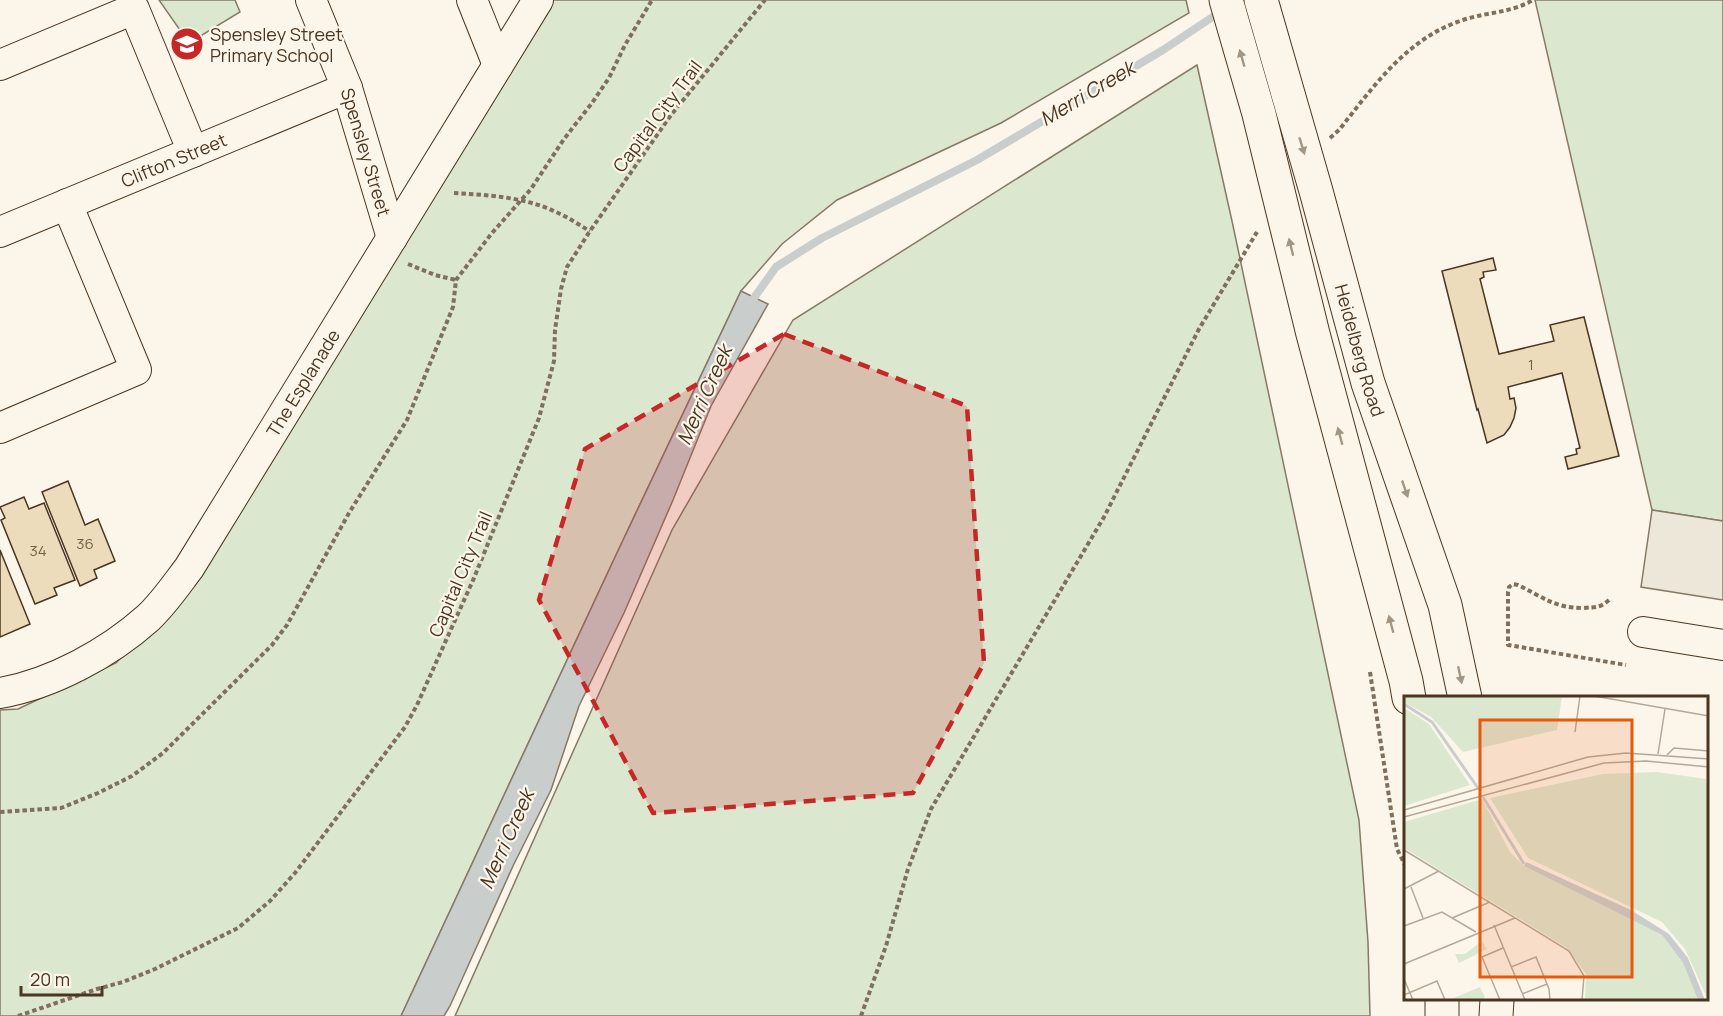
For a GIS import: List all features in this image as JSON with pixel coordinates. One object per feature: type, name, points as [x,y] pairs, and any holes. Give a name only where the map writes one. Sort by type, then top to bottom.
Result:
[{"type":"main road","points":[[1226,0],[1259,114],[1313,334],[1409,696]]},
{"type":"main road","name":"Heidelberg Road","points":[[1261,0],[1368,383],[1444,605],[1465,696]]},
{"type":"main road","points":[[1496,1016],[1497,1001]]},
{"type":"street","name":"Spensley Street","points":[[311,0],[347,88],[392,238]]},
{"type":"street","points":[[472,0],[498,65]]},
{"type":"street","name":"The Esplanade","points":[[0,693],[68,671],[99,655],[149,617],[170,594],[189,568],[538,0]]},
{"type":"street","points":[[0,64],[134,9],[193,152]]},
{"type":"street","name":"Clifton Street","points":[[0,232],[347,88]]},
{"type":"street","points":[[0,428],[136,370],[67,204]]},
{"type":"street","points":[[1642,632],[1723,645]]},
{"type":"path","points":[[0,812],[61,807],[98,793],[132,776],[163,753],[272,645],[287,625],[349,513],[406,420],[453,307],[456,280],[492,233],[522,200],[609,78],[625,45],[652,0]]},
{"type":"path","name":"Capital City Trail","points":[[18,1016],[123,982],[155,969],[238,928],[270,901],[295,873],[405,727],[474,578],[539,418],[554,361],[555,330],[567,267],[671,115],[765,0]]},
{"type":"path","points":[[1328,140],[1387,71],[1412,46],[1440,29],[1464,20],[1514,10],[1533,0]]},
{"type":"path","points":[[421,190],[522,200],[555,211],[590,231]]},
{"type":"path","points":[[861,1016],[886,946],[908,869],[931,809],[1104,517],[1199,329],[1261,226]]},
{"type":"path","points":[[408,264],[435,275],[456,280]]},
{"type":"path","points":[[1610,600],[1601,607],[1567,608],[1513,584],[1509,587],[1508,592],[1508,645],[1626,666]]},
{"type":"highlighted area","points":[[784,334],[967,406],[984,663],[913,793],[653,813],[539,600],[585,449]]},
{"type":"green space","points":[[159,0],[235,0],[240,12],[189,43]]},
{"type":"green space","points":[[550,0],[1186,0],[1189,13],[1001,123],[837,200],[782,244],[741,291],[401,1016],[0,1016],[0,710],[18,709],[116,663],[194,582]]},
{"type":"green space","points":[[1535,0],[1723,0],[1723,521],[1652,510]]},
{"type":"green space","points":[[1197,65],[1359,820],[1368,942],[1370,1016],[455,1016],[672,530],[793,320]]},
{"type":"shaded area","points":[[1652,510],[1723,521],[1723,600],[1641,587]]},
{"type":"water","points":[[741,291],[768,304],[711,406],[624,613],[579,706],[551,790],[513,866],[450,1006],[444,1016],[401,1016],[616,555]]},
{"type":"building","points":[[1493,258],[1496,270],[1483,272],[1484,277],[1480,279],[1499,354],[1554,341],[1550,325],[1584,317],[1619,456],[1568,469],[1565,457],[1577,454],[1576,449],[1580,448],[1562,373],[1508,387],[1510,399],[1514,398],[1516,408],[1514,418],[1504,435],[1487,443],[1442,271]]},
{"type":"building","points":[[68,481],[85,525],[98,519],[115,561],[94,570],[97,578],[80,586],[42,492]]},
{"type":"building","points":[[24,497],[29,509],[44,503],[75,580],[54,588],[57,595],[35,604],[1,520],[5,518],[0,507]]},
{"type":"building","points":[[0,550],[30,624],[0,637]]},
{"type":"waterway","name":"Merri Creek","points":[[749,305],[776,267],[822,238],[977,160],[1163,50],[1223,10]]},
{"type":"place","name":"Spensley Street Primary School","points":[[187,44]]}]
